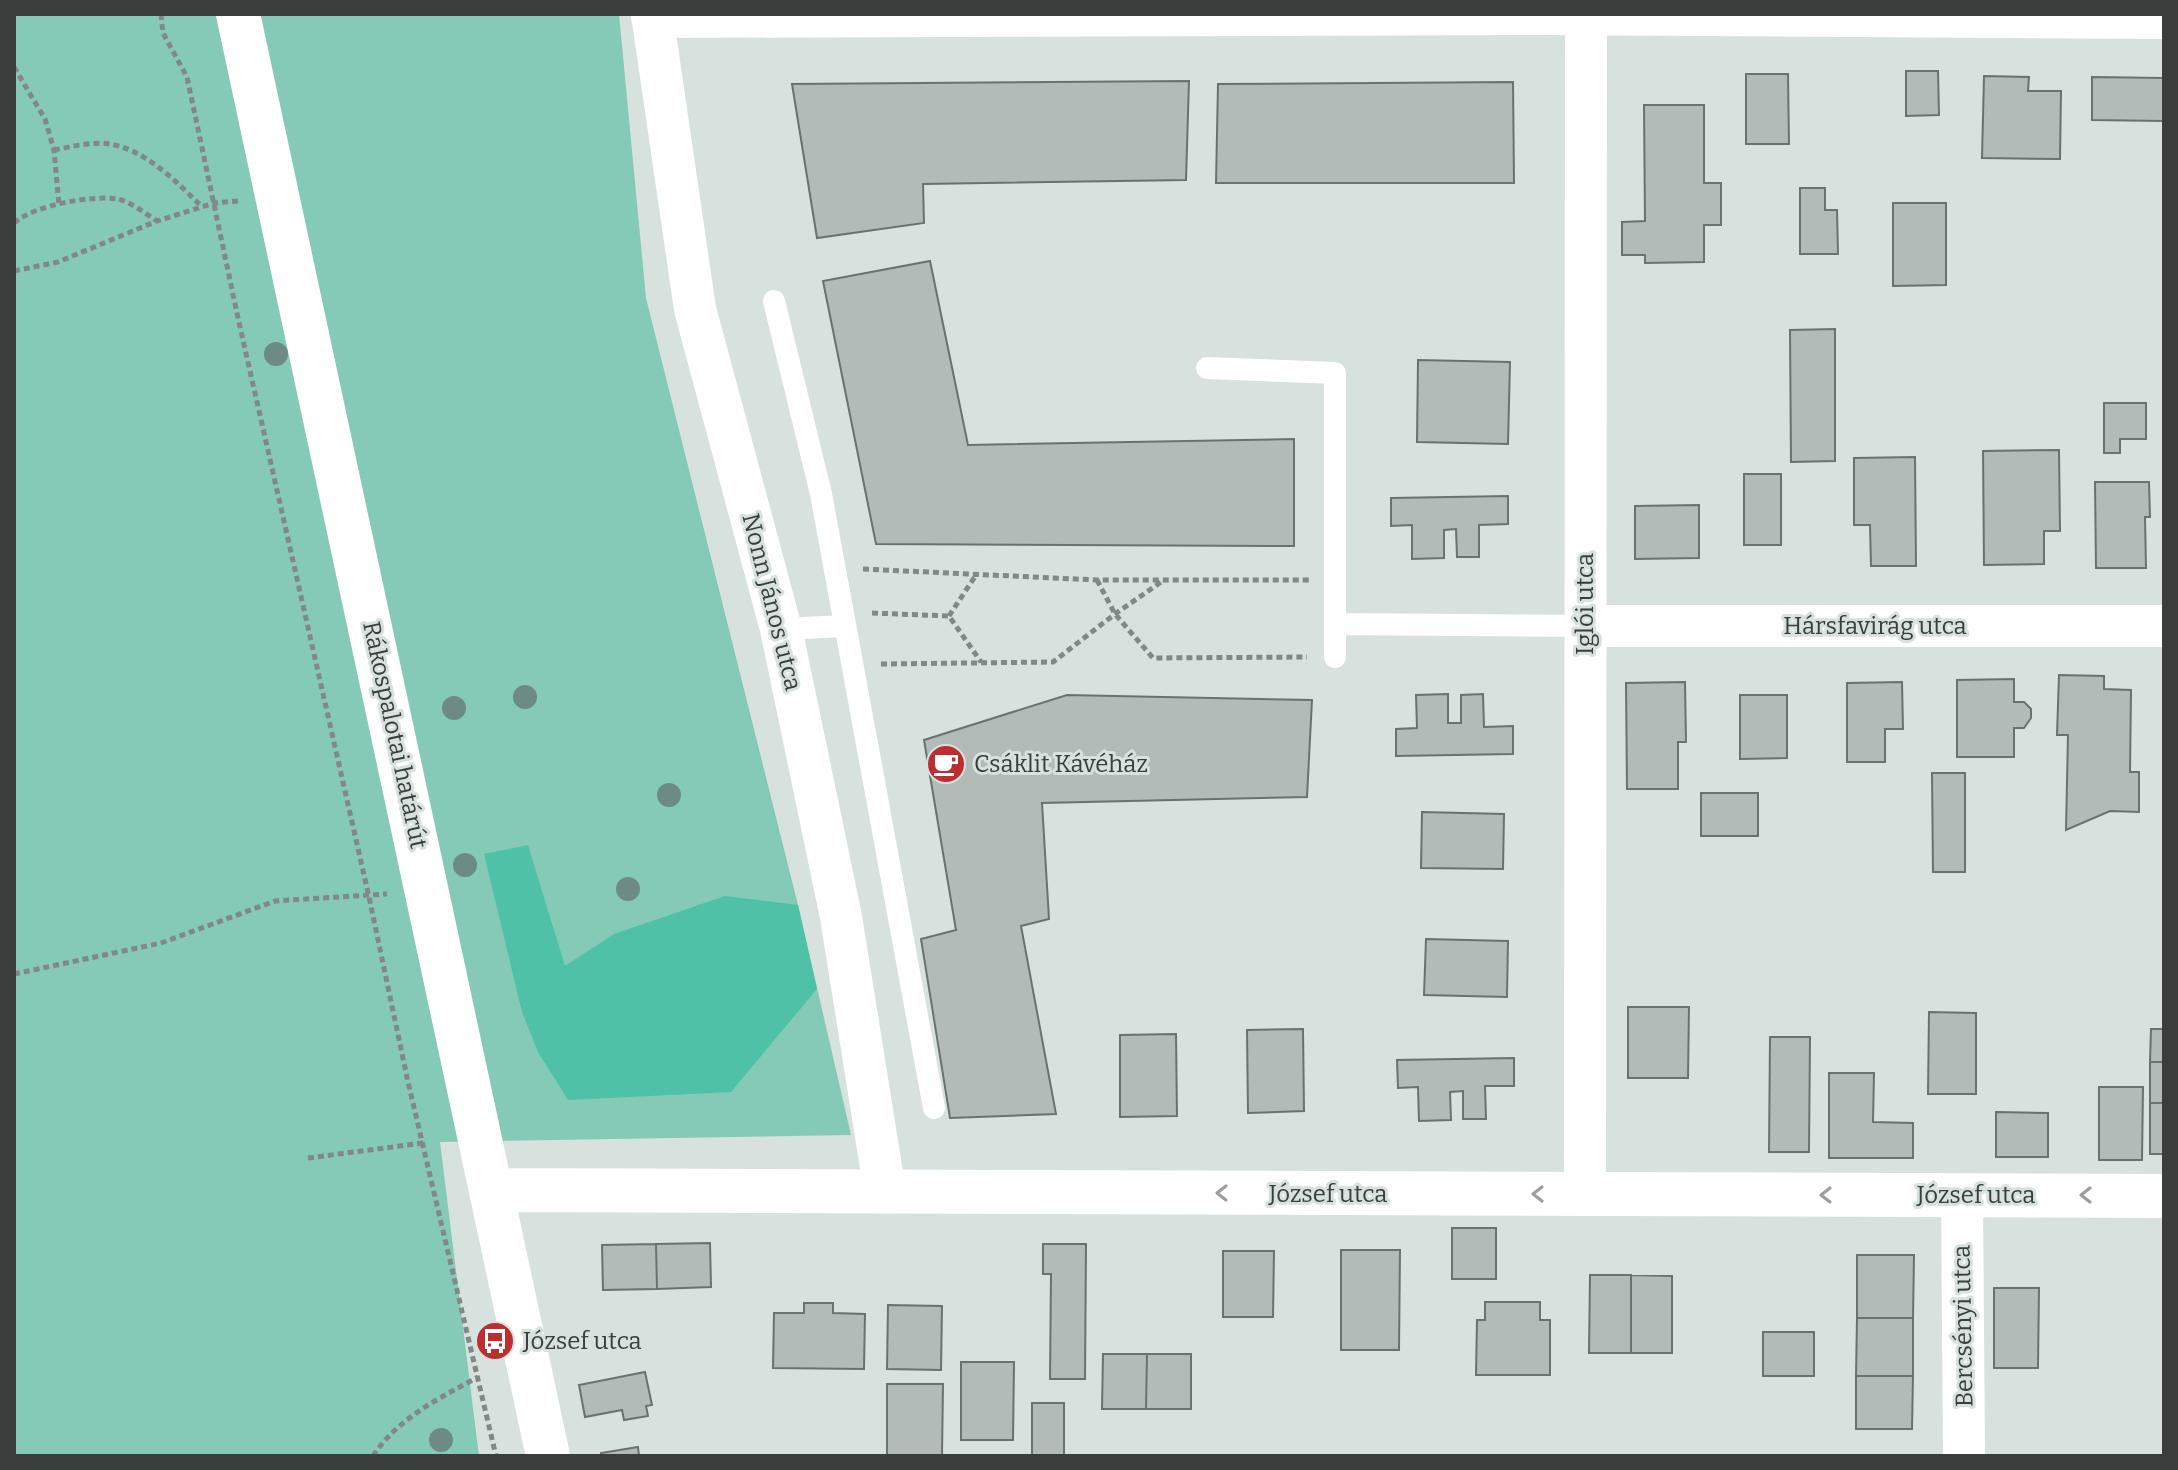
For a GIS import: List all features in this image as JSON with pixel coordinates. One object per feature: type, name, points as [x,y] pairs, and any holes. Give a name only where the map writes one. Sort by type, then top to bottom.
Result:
[{"type":"street","name":"Rákospalotai határút","points":[[238,14],[548,1456]]},
{"type":"street","points":[[652,16],[1586,14],[2164,18]]},
{"type":"street","name":"Iglói utca","points":[[1585,1194],[1586,14]]},
{"type":"street","name":"Nonn János utca","points":[[652,16],[695,309],[781,629],[841,917],[885,1192]]},
{"type":"street","name":"Hársfavirág utca","points":[[1585,626],[2164,626]]},
{"type":"street","name":"József utca","points":[[492,1190],[2164,1196]]},
{"type":"street","name":"Bercsényi utca","points":[[1962,1195],[1964,1456]]},
{"type":"lane","points":[[774,301],[821,494],[934,1108]]},
{"type":"lane","points":[[1207,368],[1335,373],[1335,657]]},
{"type":"lane","points":[[781,629],[844,619]]},
{"type":"lane","points":[[1335,624],[1585,626]]},
{"type":"path","points":[[161,14],[163,33],[187,77],[238,318],[496,1456]]},
{"type":"path","points":[[14,67],[45,119],[54,150],[59,205]]},
{"type":"path","points":[[54,150],[109,143],[139,154],[182,187],[202,207]]},
{"type":"path","points":[[14,271],[58,262],[157,221],[214,203],[279,196]]},
{"type":"path","points":[[14,223],[22,216],[94,199],[121,200],[157,221]]},
{"type":"path","points":[[834,568],[1097,580],[1335,580]]},
{"type":"path","points":[[949,616],[976,575]]},
{"type":"path","points":[[1097,580],[1115,614],[1153,658],[1335,657]]},
{"type":"path","points":[[852,664],[1053,662],[1165,580]]},
{"type":"path","points":[[844,619],[949,616]]},
{"type":"path","points":[[949,616],[982,663]]},
{"type":"path","points":[[14,974],[161,943],[275,901],[369,897],[428,890]]},
{"type":"path","points":[[308,1158],[423,1143]]},
{"type":"path","points":[[373,1456],[384,1439],[417,1410],[478,1377]]},
{"type":"green space","points":[[14,14],[619,14],[646,298],[798,905],[851,1135],[440,1142],[479,1456],[14,1456]]},
{"type":"green space","points":[[528,845],[565,966],[614,934],[725,896],[798,905],[817,989],[731,1092],[568,1100],[538,1052],[522,1012],[484,854]]},
{"type":"building","points":[[1906,71],[1938,71],[1939,115],[1906,116]]},
{"type":"building","points":[[1746,74],[1788,74],[1789,144],[1746,144]]},
{"type":"building","points":[[1984,76],[2029,77],[2028,91],[2061,91],[2060,159],[1982,158]]},
{"type":"building","points":[[2092,77],[2164,78],[2164,121],[2092,120]]},
{"type":"building","points":[[1189,81],[1186,180],[923,184],[924,223],[817,238],[792,84]]},
{"type":"building","points":[[1513,82],[1514,183],[1216,183],[1218,84]]},
{"type":"building","points":[[1644,105],[1704,105],[1704,183],[1721,183],[1721,225],[1704,225],[1704,262],[1645,263],[1645,255],[1622,255],[1622,222],[1645,221]]},
{"type":"building","points":[[1800,188],[1825,188],[1825,210],[1837,210],[1838,254],[1800,254]]},
{"type":"building","points":[[1893,203],[1946,203],[1946,285],[1893,286]]},
{"type":"building","points":[[930,261],[968,445],[1294,439],[1294,546],[876,544],[823,281]]},
{"type":"building","points":[[1835,329],[1835,461],[1791,462],[1790,330]]},
{"type":"building","points":[[1418,360],[1510,362],[1508,444],[1417,442]]},
{"type":"building","points":[[2104,403],[2146,403],[2146,439],[2120,439],[2120,453],[2104,453]]},
{"type":"building","points":[[2059,450],[2060,531],[2044,531],[2044,564],[1984,565],[1983,451]]},
{"type":"building","points":[[1915,457],[1916,566],[1871,566],[1870,525],[1854,525],[1854,458]]},
{"type":"building","points":[[1744,474],[1781,474],[1781,545],[1744,545]]},
{"type":"building","points":[[2095,482],[2149,482],[2150,517],[2145,517],[2146,568],[2096,568]]},
{"type":"building","points":[[1508,496],[1508,524],[1479,525],[1479,557],[1457,557],[1456,529],[1444,530],[1444,558],[1412,559],[1412,525],[1391,526],[1391,498]]},
{"type":"building","points":[[1699,505],[1699,558],[1635,559],[1635,506]]},
{"type":"building","points":[[2059,675],[2104,676],[2104,689],[2131,690],[2130,772],[2139,772],[2139,812],[2110,811],[2066,830],[2068,735],[2057,735]]},
{"type":"building","points":[[2014,679],[2014,702],[2024,702],[2031,709],[2031,718],[2024,728],[2014,728],[2014,757],[1957,757],[1957,680]]},
{"type":"building","points":[[1685,682],[1686,742],[1678,742],[1678,789],[1627,789],[1626,683]]},
{"type":"building","points":[[1902,682],[1903,729],[1885,729],[1885,762],[1847,762],[1847,683]]},
{"type":"building","points":[[1448,694],[1448,723],[1461,723],[1461,695],[1483,694],[1484,727],[1513,726],[1513,754],[1396,756],[1396,729],[1417,728],[1416,695]]},
{"type":"building","points":[[1067,695],[1312,700],[1307,797],[1042,803],[1049,919],[1021,926],[1056,1114],[950,1118],[921,939],[956,930],[924,740]]},
{"type":"building","points":[[1740,695],[1787,695],[1787,758],[1740,759]]},
{"type":"building","points":[[1932,773],[1965,773],[1965,872],[1933,872]]},
{"type":"building","points":[[1701,793],[1758,793],[1758,836],[1701,836]]},
{"type":"building","points":[[1422,812],[1504,814],[1503,869],[1421,868]]},
{"type":"building","points":[[1426,939],[1508,941],[1507,997],[1424,995]]},
{"type":"building","points":[[1628,1007],[1689,1007],[1688,1078],[1628,1078]]},
{"type":"building","points":[[1929,1012],[1976,1013],[1976,1094],[1928,1094]]},
{"type":"building","points":[[1303,1029],[1304,1111],[1248,1113],[1247,1030]]},
{"type":"building","points":[[2151,1029],[2164,1029],[2164,1062],[2150,1062]]},
{"type":"building","points":[[1176,1034],[1177,1116],[1120,1117],[1120,1035]]},
{"type":"building","points":[[1770,1037],[1810,1037],[1809,1152],[1769,1152]]},
{"type":"building","points":[[1514,1058],[1514,1086],[1485,1086],[1486,1119],[1463,1119],[1463,1091],[1450,1092],[1451,1120],[1419,1121],[1418,1087],[1398,1088],[1397,1060]]},
{"type":"building","points":[[2150,1062],[2164,1062],[2164,1103],[2150,1103]]},
{"type":"building","points":[[1829,1073],[1874,1073],[1873,1122],[1913,1123],[1913,1158],[1829,1158]]},
{"type":"building","points":[[2099,1087],[2143,1087],[2142,1160],[2099,1160]]},
{"type":"building","points":[[2150,1103],[2164,1103],[2164,1154],[2150,1154]]},
{"type":"building","points":[[1996,1112],[2048,1113],[2048,1157],[1996,1157]]},
{"type":"building","points":[[1452,1228],[1496,1228],[1496,1279],[1452,1279]]},
{"type":"building","points":[[710,1243],[711,1287],[657,1289],[656,1244]]},
{"type":"building","points":[[656,1244],[657,1289],[603,1290],[602,1245]]},
{"type":"building","points":[[1043,1244],[1086,1244],[1085,1379],[1050,1379],[1051,1274],[1043,1274]]},
{"type":"building","points":[[1341,1250],[1400,1250],[1399,1350],[1341,1350]]},
{"type":"building","points":[[1223,1251],[1274,1251],[1273,1317],[1223,1317]]},
{"type":"building","points":[[1857,1255],[1914,1255],[1913,1318],[1857,1318]]},
{"type":"building","points":[[1590,1275],[1631,1275],[1631,1353],[1589,1353]]},
{"type":"building","points":[[1631,1275],[1672,1276],[1672,1353],[1631,1353]]},
{"type":"building","points":[[1994,1288],[2039,1288],[2038,1368],[1994,1368]]},
{"type":"building","points":[[1485,1302],[1540,1302],[1540,1320],[1550,1320],[1550,1375],[1476,1375],[1477,1320],[1485,1320]]},
{"type":"building","points":[[804,1303],[833,1303],[833,1313],[865,1314],[864,1369],[773,1368],[774,1313],[804,1313]]},
{"type":"building","points":[[888,1305],[942,1306],[941,1370],[887,1369]]},
{"type":"building","points":[[1857,1318],[1913,1318],[1913,1376],[1856,1376]]},
{"type":"building","points":[[1763,1332],[1814,1332],[1814,1376],[1763,1376]]},
{"type":"building","points":[[1103,1354],[1147,1354],[1146,1409],[1102,1409]]},
{"type":"building","points":[[1147,1354],[1191,1354],[1191,1409],[1146,1409]]},
{"type":"building","points":[[961,1362],[1014,1362],[1013,1440],[961,1440]]},
{"type":"building","points":[[645,1372],[652,1405],[646,1406],[648,1416],[624,1420],[622,1410],[585,1417],[579,1385]]},
{"type":"building","points":[[1856,1376],[1913,1376],[1912,1429],[1856,1429]]},
{"type":"building","points":[[887,1384],[943,1384],[942,1456],[887,1456]]},
{"type":"building","points":[[1032,1403],[1064,1403],[1064,1456],[1032,1456]]},
{"type":"building","points":[[638,1447],[639,1456],[601,1456],[601,1453]]},
{"type":"place","name":"Csáklit Kávéház","points":[[946,764]]},
{"type":"place","name":"József utca","points":[[495,1341]]}]
